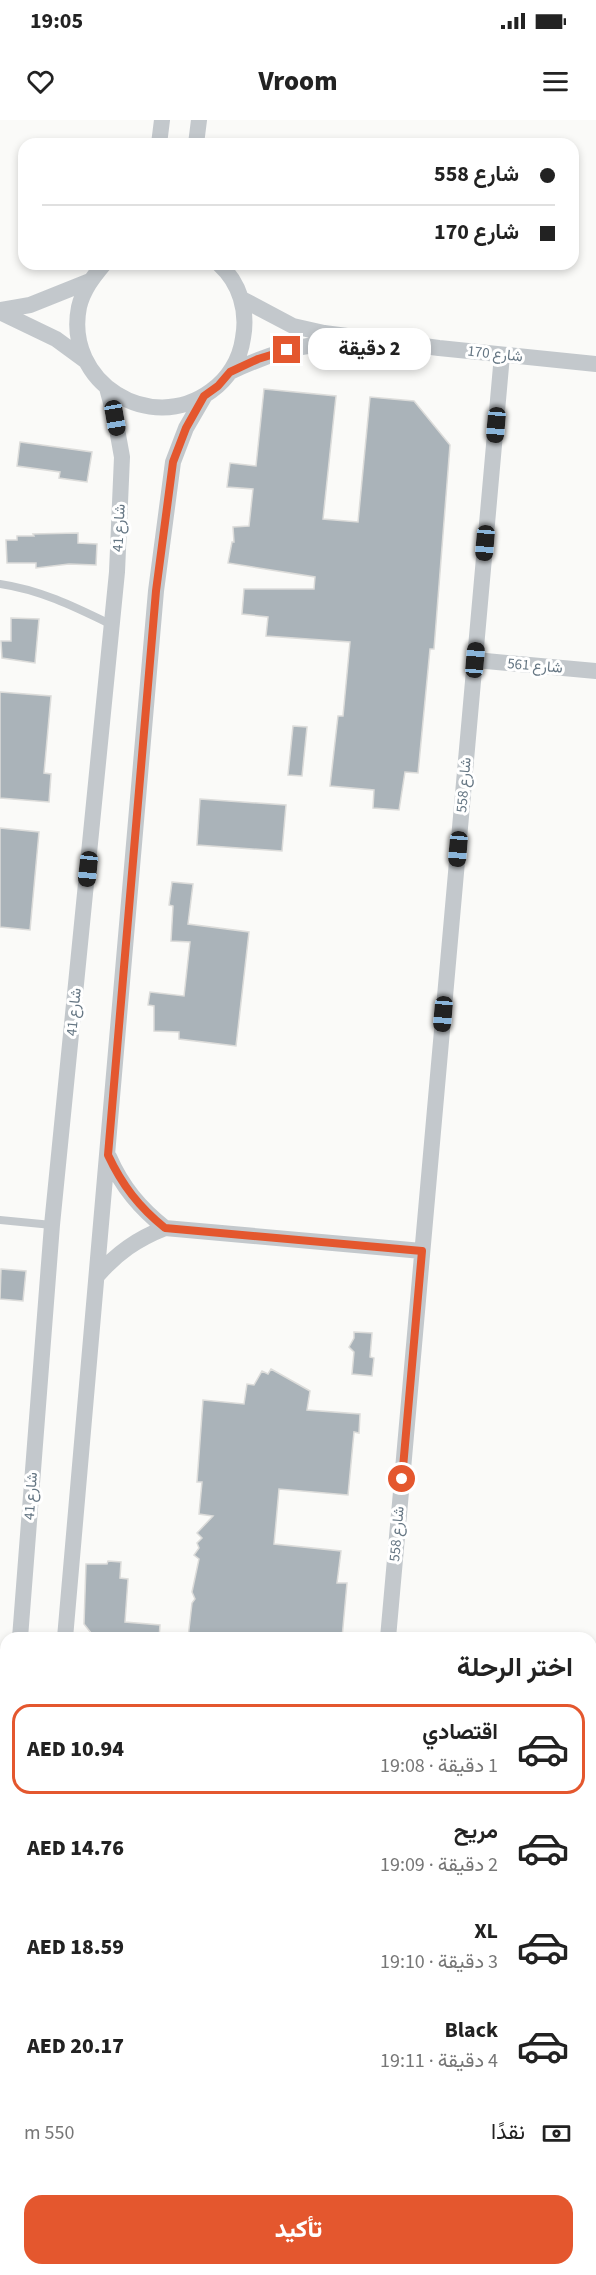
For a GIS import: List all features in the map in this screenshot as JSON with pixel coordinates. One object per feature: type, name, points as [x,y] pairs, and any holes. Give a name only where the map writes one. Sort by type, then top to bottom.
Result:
[{"type":"street","points":[[160,138],[162,120]]},
{"type":"street","points":[[197,138],[199,120]]},
{"type":"street","points":[[99,270],[90,281],[80,307],[78,335],[86,361],[106,388],[123,399],[143,406],[164,408],[184,405],[204,396],[218,386],[230,372],[242,350],[246,325],[242,299],[225,270]]},
{"type":"street","points":[[0,311],[30,305],[90,281]]},
{"type":"street","name":"شارع 170","points":[[242,299],[293,326],[324,333],[394,343],[596,364]]},
{"type":"street","points":[[0,311],[56,339],[86,361]]},
{"type":"street","name":"شارع 170","points":[[230,372],[277,353],[324,343],[394,343]]},
{"type":"street","name":"شارع 558","points":[[389,1632],[502,355]]},
{"type":"street","name":"شارع 41","points":[[20,1632],[52,1225],[112,625],[121,506],[122,457],[115,418],[106,388]]},
{"type":"street","points":[[66,1632],[156,591],[173,462],[186,428],[204,396]]},
{"type":"street","name":"شارع 561","points":[[475,660],[596,671]]},
{"type":"street","points":[[108,1155],[131,1196],[165,1228]]},
{"type":"street","points":[[97,1276],[127,1247],[165,1228],[422,1251]]},
{"type":"lane","points":[[0,584],[40,592],[63,600],[112,625]]},
{"type":"lane","points":[[0,1220],[52,1225]]},
{"type":"building","points":[[264,389],[336,396],[323,519],[358,522],[370,397],[414,401],[450,445],[434,649],[430,649],[418,773],[405,772],[399,810],[373,808],[374,790],[330,786],[338,716],[343,716],[350,642],[266,636],[268,617],[242,614],[244,589],[314,589],[315,577],[228,563],[232,542],[234,542],[233,527],[249,526],[253,489],[227,487],[230,463],[256,466]]},
{"type":"building","points":[[20,442],[92,452],[87,482],[59,478],[60,472],[17,466]]},
{"type":"building","points":[[78,533],[78,543],[97,544],[96,565],[69,564],[36,568],[36,563],[7,563],[6,540],[17,540],[17,536],[34,536],[33,534]]},
{"type":"building","points":[[11,618],[39,619],[35,663],[2,658],[1,641],[11,641]]},
{"type":"building","points":[[0,692],[51,696],[44,773],[51,774],[49,802],[0,798]]},
{"type":"building","points":[[293,726],[307,727],[302,776],[288,775]]},
{"type":"building","points":[[200,799],[286,805],[282,851],[197,845]]},
{"type":"building","points":[[0,828],[39,832],[30,930],[0,927]]},
{"type":"building","points":[[172,882],[193,884],[188,924],[249,932],[236,1046],[179,1039],[179,1032],[154,1031],[154,1006],[148,1005],[150,992],[184,996],[190,942],[171,941],[173,906],[169,905]]},
{"type":"building","points":[[1,1269],[26,1271],[23,1301],[0,1299]]},
{"type":"building","points":[[354,1332],[372,1333],[370,1357],[374,1358],[372,1376],[352,1374],[354,1352],[349,1347],[354,1338]]},
{"type":"building","points":[[271,1369],[310,1391],[307,1410],[360,1414],[359,1433],[354,1432],[348,1495],[279,1489],[274,1544],[341,1551],[337,1583],[347,1583],[343,1632],[189,1632],[192,1603],[195,1599],[192,1592],[199,1559],[194,1555],[199,1548],[197,1543],[202,1538],[197,1533],[213,1516],[199,1514],[202,1482],[197,1482],[203,1400],[244,1404],[247,1384],[254,1385],[262,1371],[268,1374]]},
{"type":"building","points":[[108,1561],[121,1562],[120,1578],[128,1579],[125,1622],[160,1625],[159,1632],[90,1632],[84,1624],[86,1564],[107,1564]]},
{"type":"route","points":[[287,350],[258,359],[230,372],[218,386],[204,396],[186,428],[173,462],[156,591],[108,1155],[131,1196],[165,1228],[422,1251],[402,1479]]}]
